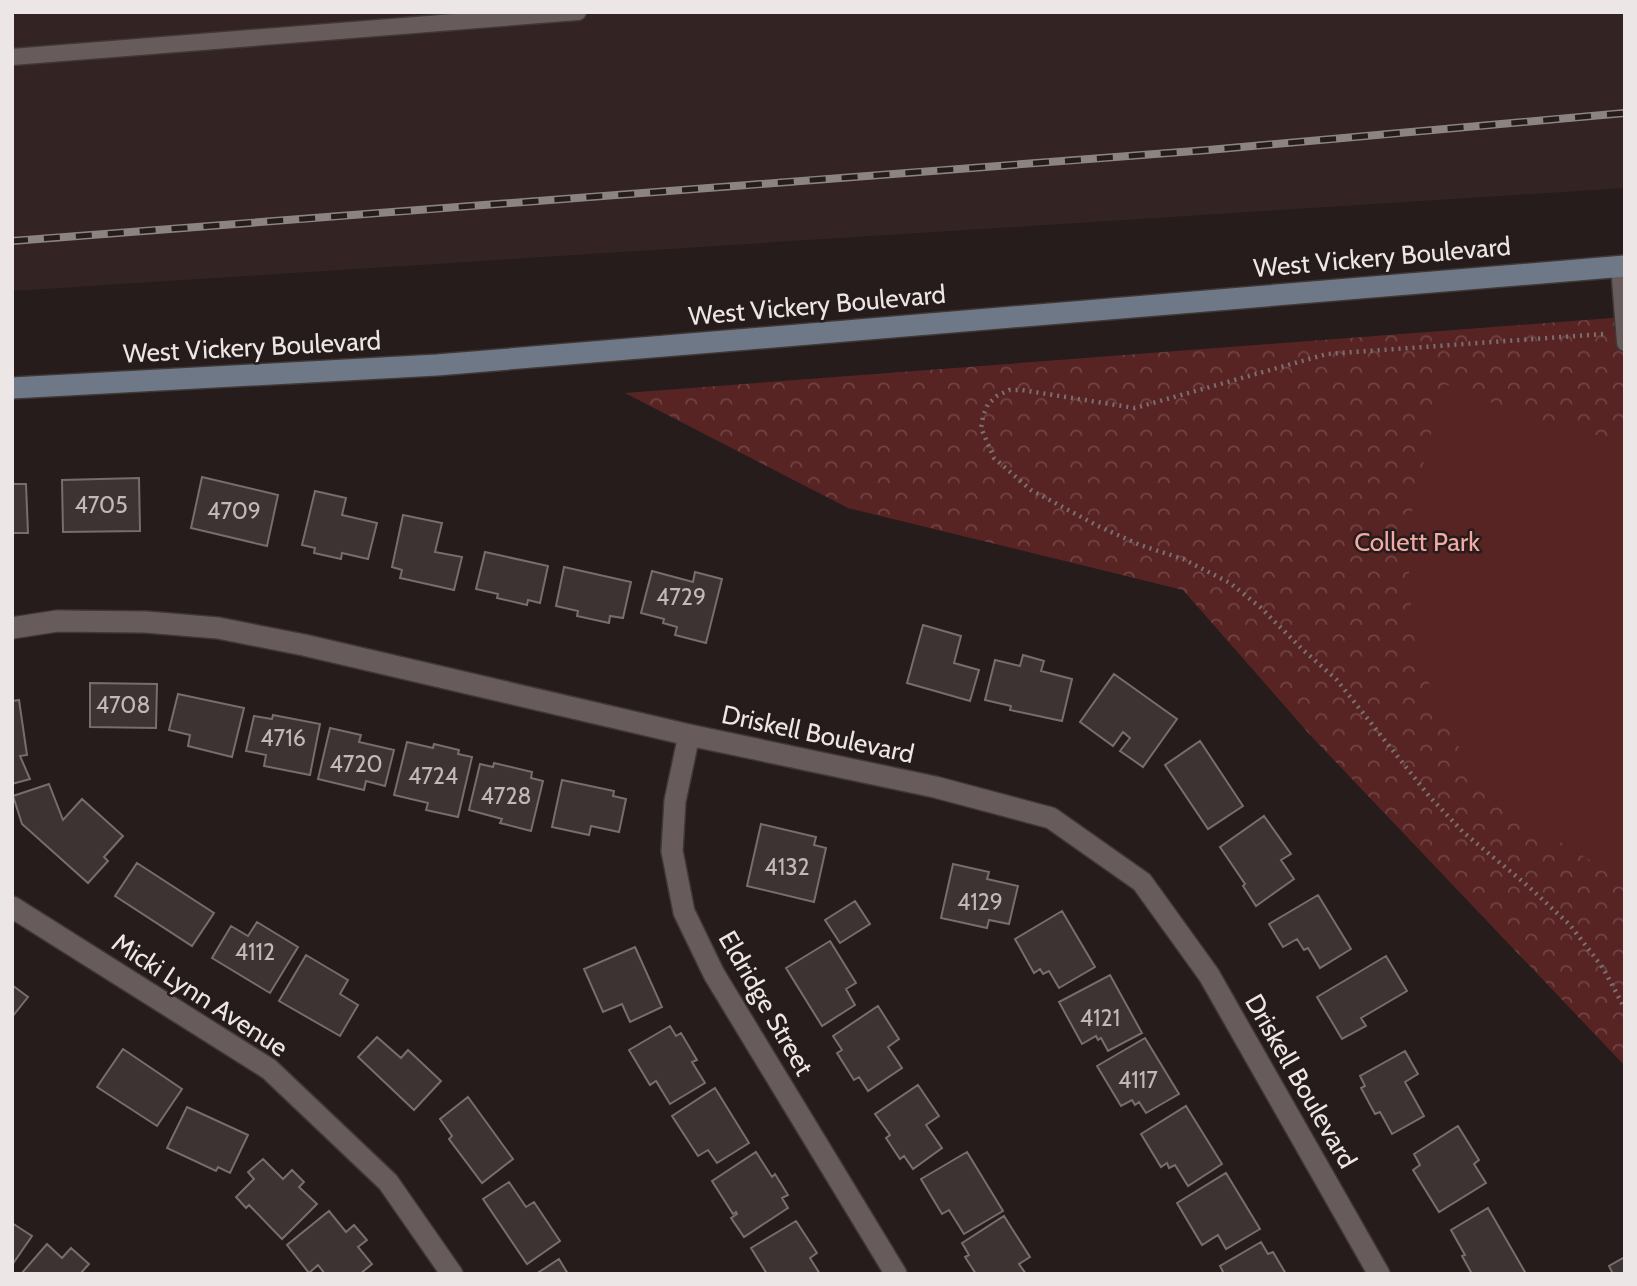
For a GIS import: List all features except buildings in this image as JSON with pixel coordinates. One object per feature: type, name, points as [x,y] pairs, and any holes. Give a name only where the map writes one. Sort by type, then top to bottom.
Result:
[{"type":"main road","name":"West Vickery Boulevard","points":[[12,387],[437,365],[1622,266]]},
{"type":"street","name":"Driskell Boulevard","points":[[12,628],[57,621],[146,622],[218,628],[304,645],[689,735],[935,787],[1051,818],[1142,882],[1209,975],[1380,1274]]},
{"type":"street","name":"Eldridge Street","points":[[689,735],[675,802],[672,851],[684,912],[714,974],[895,1274]]},
{"type":"street","name":"Micki Lynn Avenue","points":[[12,908],[269,1069],[388,1182],[452,1274]]},
{"type":"lane","points":[[12,57],[578,12]]},
{"type":"lane","points":[[1622,266],[1624,338]]},
{"type":"path","points":[[1624,338],[1327,354],[1135,408],[1009,390],[988,404],[981,428],[994,458],[1031,490],[1098,526],[1140,545],[1183,559],[1230,583],[1260,607],[1301,649],[1336,679],[1429,796],[1463,832],[1530,887],[1570,925],[1603,968],[1625,1009]]},
{"type":"shaded area","points":[[12,12],[1625,12],[1625,188],[12,291]]},
{"type":"green space","name":"Collett Park","points":[[1625,317],[1625,1066],[1311,736],[1183,590],[848,508],[625,393]]},
{"type":"green space","points":[[1444,384],[1515,412],[1625,443],[1625,873],[1601,867],[1544,832],[1484,786],[1440,717],[1413,635],[1408,556],[1413,503]]},
{"type":"railway","points":[[12,241],[1208,150],[1625,113]]}]
